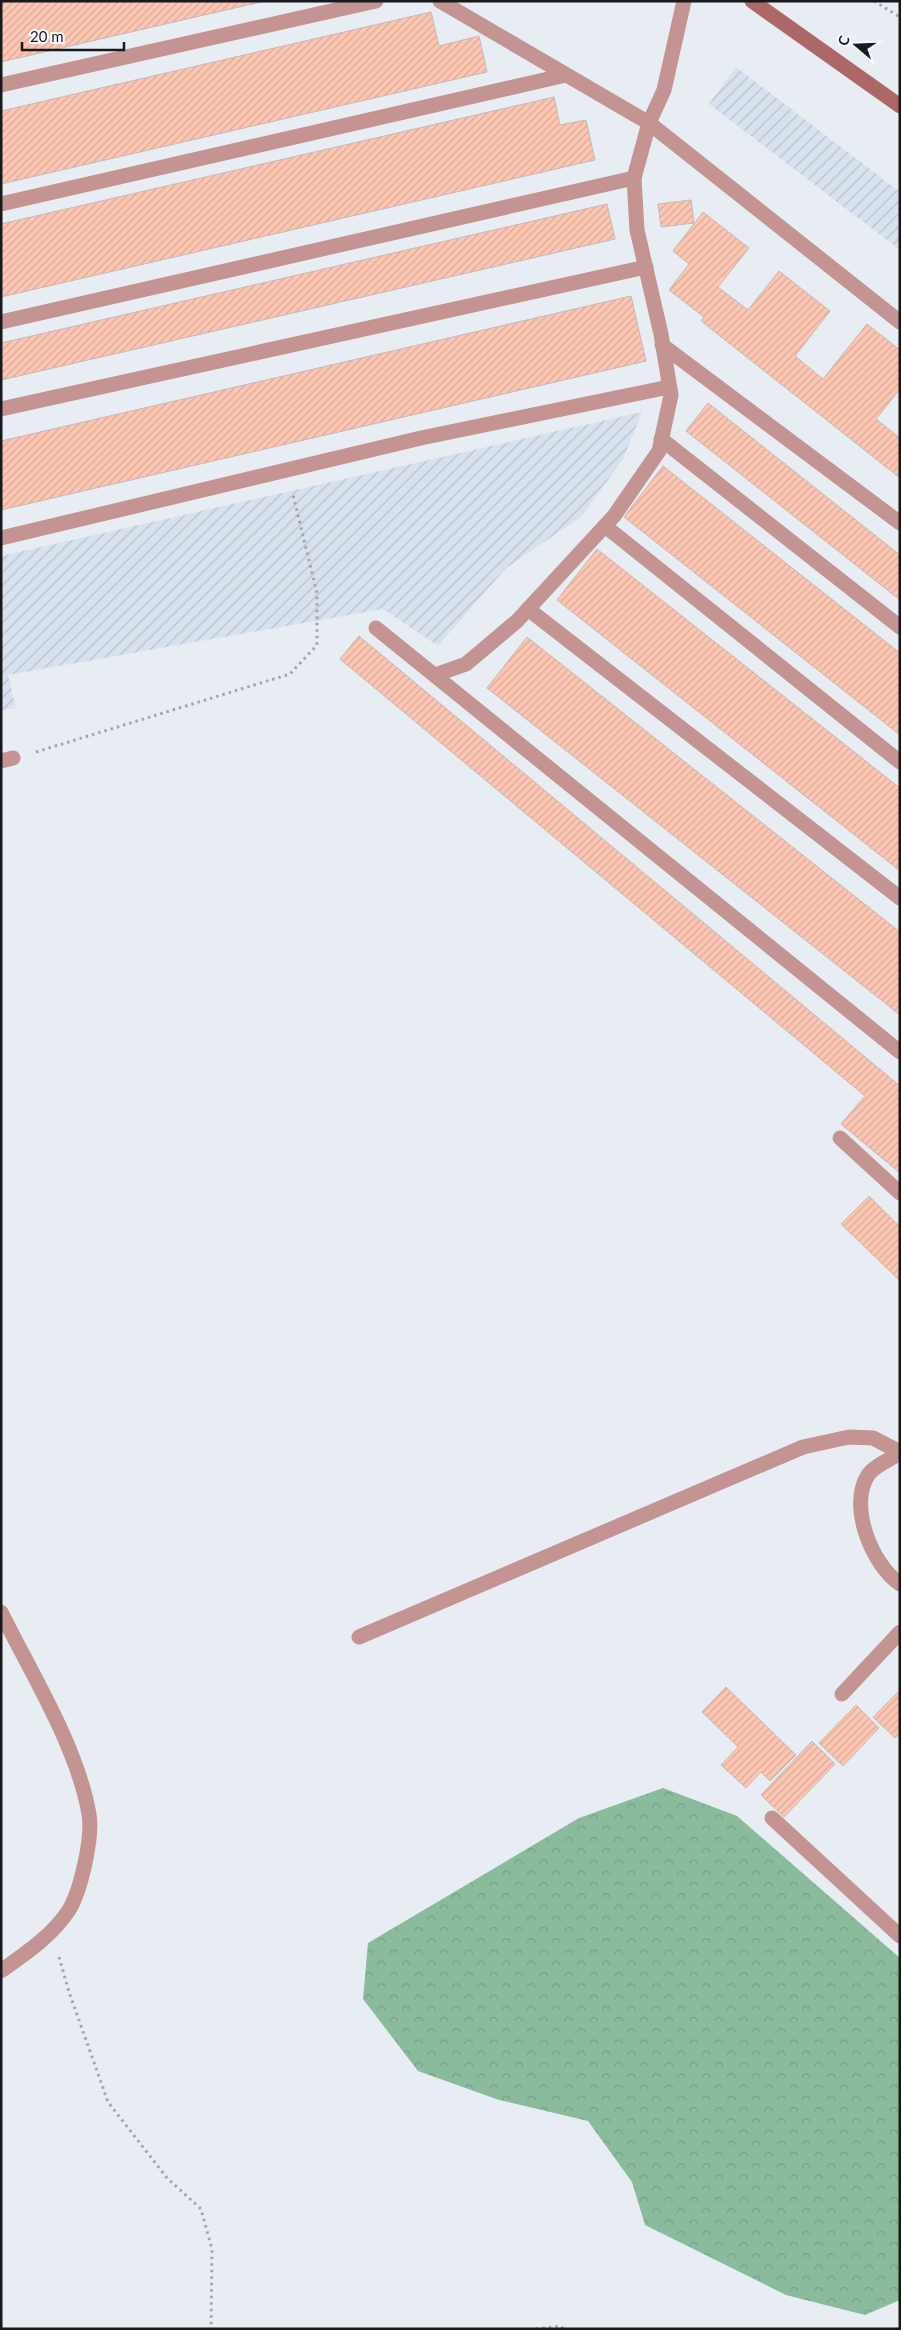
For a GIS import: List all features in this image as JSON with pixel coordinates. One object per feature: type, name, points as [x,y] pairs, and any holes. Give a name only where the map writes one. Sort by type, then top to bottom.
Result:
[{"type":"street","points":[[752,1],[900,106]]},
{"type":"lane","points":[[1,85],[376,1]]},
{"type":"lane","points":[[440,1],[648,123],[900,322]]},
{"type":"lane","points":[[435,675],[466,664],[528,609],[605,526],[659,451],[671,395],[637,230],[634,178],[648,123],[664,90],[684,1]]},
{"type":"lane","points":[[1,204],[566,75]]},
{"type":"lane","points":[[1,322],[634,178]]},
{"type":"lane","points":[[1,409],[646,267]]},
{"type":"lane","points":[[662,345],[900,523]]},
{"type":"lane","points":[[1,538],[421,438],[669,387]]},
{"type":"lane","points":[[661,438],[900,627]]},
{"type":"lane","points":[[605,526],[900,762]]},
{"type":"lane","points":[[528,609],[900,898]]},
{"type":"lane","points":[[376,628],[900,1052]]},
{"type":"lane","points":[[840,1138],[900,1193]]},
{"type":"lane","points":[[359,1637],[803,1447],[849,1437],[873,1438],[900,1452],[869,1474],[860,1496],[865,1537],[892,1579],[900,1584]]},
{"type":"lane","points":[[1,1612],[74,1758],[90,1816],[84,1871],[69,1909],[39,1944],[1,1970]]},
{"type":"lane","points":[[842,1694],[900,1632]]},
{"type":"lane","points":[[772,1818],[900,1936]]},
{"type":"path","points":[[874,1],[900,17]]},
{"type":"path","points":[[7,760],[290,674],[317,645],[317,593],[287,470]]},
{"type":"path","points":[[52,1930],[69,1992],[108,2102],[167,2178],[201,2208],[212,2249],[211,2329]]},
{"type":"path","points":[[536,2329],[561,2326],[563,2329]]},
{"type":"shaded area","points":[[736,67],[900,192],[900,250],[709,104]]},
{"type":"shaded area","points":[[642,412],[623,459],[582,516],[505,569],[438,646],[383,609],[8,675],[16,708],[1,710],[1,556]]},
{"type":"green space","points":[[663,1788],[737,1816],[900,1958],[900,2300],[865,2315],[786,2295],[645,2225],[632,2182],[588,2121],[499,2100],[418,2071],[363,1999],[368,1943],[579,1818]]},
{"type":"building","points":[[1,1],[265,1],[1,62]]},
{"type":"building","points":[[431,12],[439,46],[479,36],[487,72],[1,184],[1,111]]},
{"type":"building","points":[[554,97],[560,125],[586,120],[595,160],[1,297],[1,224]]},
{"type":"building","points":[[691,200],[694,223],[661,227],[658,204]]},
{"type":"building","points":[[607,204],[615,239],[1,380],[1,343]]},
{"type":"building","points":[[703,212],[749,248],[718,287],[748,310],[779,271],[830,311],[795,356],[823,379],[867,324],[900,350],[900,389],[876,419],[900,438],[900,478],[701,321],[704,317],[669,290],[689,264],[673,251]]},
{"type":"building","points":[[631,296],[646,361],[1,510],[1,441]]},
{"type":"building","points":[[708,403],[900,555],[900,600],[686,431]]},
{"type":"building","points":[[663,466],[900,653],[900,735],[624,517]]},
{"type":"building","points":[[597,549],[900,788],[900,871],[557,600]]},
{"type":"building","points":[[359,636],[900,1086],[900,1173],[841,1124],[865,1096],[340,659]]},
{"type":"building","points":[[527,637],[900,932],[900,1015],[487,688]]},
{"type":"building","points":[[869,1196],[900,1227],[900,1281],[841,1224]]},
{"type":"building","points":[[726,1687],[796,1755],[770,1781],[761,1772],[746,1788],[721,1765],[738,1747],[702,1712]]},
{"type":"building","points":[[900,1690],[900,1733],[895,1738],[873,1717]]},
{"type":"building","points":[[856,1705],[879,1728],[843,1766],[819,1743]]},
{"type":"building","points":[[812,1741],[835,1764],[784,1817],[761,1795]]}]
